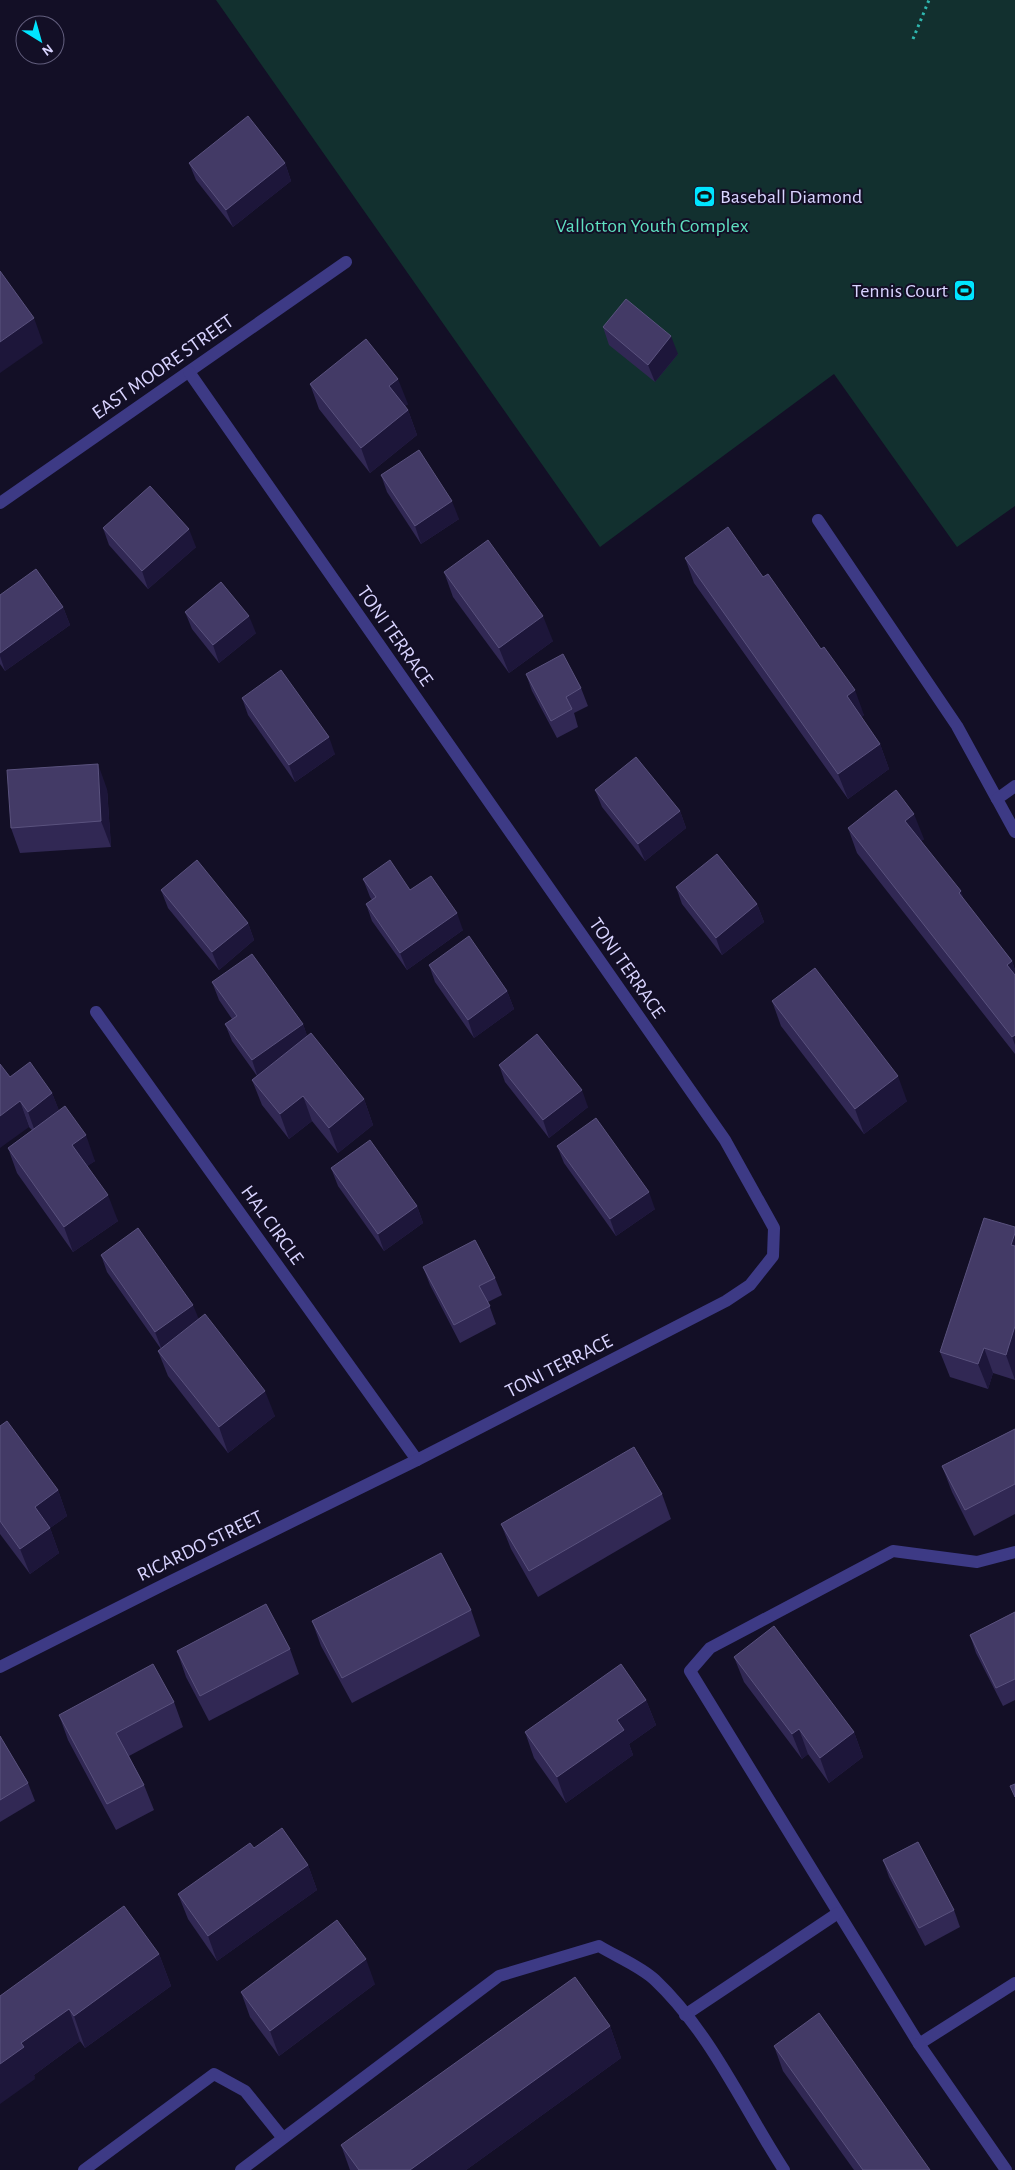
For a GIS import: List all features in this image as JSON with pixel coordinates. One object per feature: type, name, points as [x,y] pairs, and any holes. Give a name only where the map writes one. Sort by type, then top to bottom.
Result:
[{"type":"street","name":"EAST MOORE STREET","points":[[0,503],[346,262]]},
{"type":"street","name":"TONI TERRACE","points":[[189,372],[725,1140],[774,1228],[773,1256],[750,1285],[726,1301],[417,1460]]},
{"type":"street","points":[[818,520],[957,726],[1015,832]]},
{"type":"street","points":[[997,799],[1015,786]]},
{"type":"street","name":"HAL CIRCLE","points":[[96,1012],[417,1460]]},
{"type":"street","name":"RICARDO STREET","points":[[0,1667],[417,1460]]},
{"type":"street","points":[[1006,2170],[919,2044],[690,1670],[710,1648],[893,1551],[977,1562],[1015,1552]]},
{"type":"street","points":[[685,2015],[838,1913]]},
{"type":"street","points":[[241,2170],[499,1976],[599,1946],[654,1979],[703,2035],[756,2128],[784,2170]]},
{"type":"street","points":[[919,2044],[1015,1983]]},
{"type":"street","points":[[84,2170],[214,2074],[245,2091],[282,2138]]},
{"type":"path","points":[[913,39],[929,0]]},
{"type":"green space","name":"Vallotton Youth Complex","points":[[216,0],[1015,0],[1015,506],[957,547],[834,374],[600,547]]},
{"type":"building","points":[[248,116],[285,163],[226,210],[189,163]]},
{"type":"building","points":[[0,271],[34,318],[0,342]]},
{"type":"building","points":[[626,299],[671,336],[648,365],[603,327]]},
{"type":"building","points":[[366,339],[398,379],[389,386],[408,410],[361,448],[310,384]]},
{"type":"building","points":[[419,450],[452,501],[415,526],[381,475]]},
{"type":"building","points":[[150,486],[189,529],[142,571],[103,528]]},
{"type":"building","points":[[728,527],[763,577],[768,574],[821,649],[824,647],[855,690],[847,696],[880,744],[838,774],[685,558]]},
{"type":"building","points":[[488,540],[543,616],[499,648],[444,572]]},
{"type":"building","points":[[36,569],[63,607],[0,653],[0,595]]},
{"type":"building","points":[[221,582],[249,616],[213,645],[185,612]]},
{"type":"building","points":[[563,654],[581,688],[566,697],[572,709],[551,721],[526,674]]},
{"type":"building","points":[[281,670],[329,737],[289,765],[242,698]]},
{"type":"building","points":[[636,757],[680,811],[638,844],[595,790]]},
{"type":"building","points":[[98,764],[101,821],[11,828],[7,770]]},
{"type":"building","points":[[896,790],[914,814],[905,821],[961,891],[959,893],[1012,961],[1007,965],[1015,975],[1015,1035],[1012,1037],[848,828]]},
{"type":"building","points":[[717,854],[757,904],[716,938],[676,887]]},
{"type":"building","points":[[197,860],[248,923],[212,952],[161,890]]},
{"type":"building","points":[[390,860],[410,890],[431,876],[457,913],[400,953],[366,904],[376,897],[363,879]]},
{"type":"building","points":[[469,936],[507,991],[468,1020],[429,965]]},
{"type":"building","points":[[252,954],[303,1024],[252,1060],[225,1024],[237,1016],[212,982]]},
{"type":"building","points":[[815,968],[898,1076],[855,1109],[772,1001]]},
{"type":"building","points":[[311,1033],[364,1099],[329,1128],[303,1096],[280,1114],[252,1080]]},
{"type":"building","points":[[537,1034],[582,1090],[543,1120],[499,1065]]},
{"type":"building","points":[[30,1062],[52,1093],[28,1112],[20,1101],[0,1116],[0,1064],[10,1077]]},
{"type":"building","points":[[65,1106],[86,1135],[72,1145],[108,1195],[64,1227],[8,1148]]},
{"type":"building","points":[[596,1118],[649,1192],[610,1219],[557,1146]]},
{"type":"building","points":[[370,1140],[417,1206],[378,1234],[331,1168]]},
{"type":"building","points":[[984,1218],[1015,1227],[1011,1245],[1015,1246],[1015,1326],[1006,1355],[984,1348],[978,1364],[940,1352]]},
{"type":"building","points":[[138,1228],[193,1305],[155,1332],[101,1255]]},
{"type":"building","points":[[475,1240],[495,1278],[479,1286],[490,1306],[454,1325],[423,1267]]},
{"type":"building","points":[[205,1314],[265,1391],[219,1427],[158,1351]]},
{"type":"building","points":[[7,1421],[58,1490],[35,1507],[50,1528],[20,1549],[0,1521],[0,1426]]},
{"type":"building","points":[[1015,1429],[1015,1484],[965,1510],[942,1466]]},
{"type":"building","points":[[634,1447],[662,1494],[529,1571],[501,1524]]},
{"type":"building","points":[[441,1553],[471,1610],[342,1678],[312,1621]]},
{"type":"building","points":[[266,1604],[290,1649],[200,1696],[177,1651]]},
{"type":"building","points":[[1015,1612],[1015,1679],[996,1688],[970,1635]]},
{"type":"building","points":[[774,1626],[854,1732],[820,1758],[799,1729],[792,1734],[734,1657]]},
{"type":"building","points":[[153,1664],[174,1702],[116,1733],[144,1785],[107,1804],[59,1715]]},
{"type":"building","points":[[621,1664],[646,1700],[617,1720],[624,1730],[557,1777],[525,1732]]},
{"type":"building","points":[[0,1736],[28,1783],[0,1800]]},
{"type":"building","points":[[1015,1784],[1015,1797],[1010,1786]]},
{"type":"building","points":[[282,1828],[308,1865],[208,1936],[178,1894],[250,1843],[254,1848]]},
{"type":"building","points":[[918,1842],[954,1910],[919,1928],[883,1860]]},
{"type":"building","points":[[124,1906],[159,1954],[74,2016],[69,2009],[21,2043],[24,2047],[0,2064],[0,1996]]},
{"type":"building","points":[[337,1920],[366,1959],[270,2031],[241,1992]]},
{"type":"building","points":[[575,1977],[610,2026],[410,2170],[359,2170],[341,2145]]},
{"type":"building","points":[[819,2013],[930,2170],[863,2170],[774,2046]]},
{"type":"place","name":"Baseball Diamond","points":[[704,197]]},
{"type":"place","name":"Tennis Court","points":[[964,291]]}]
